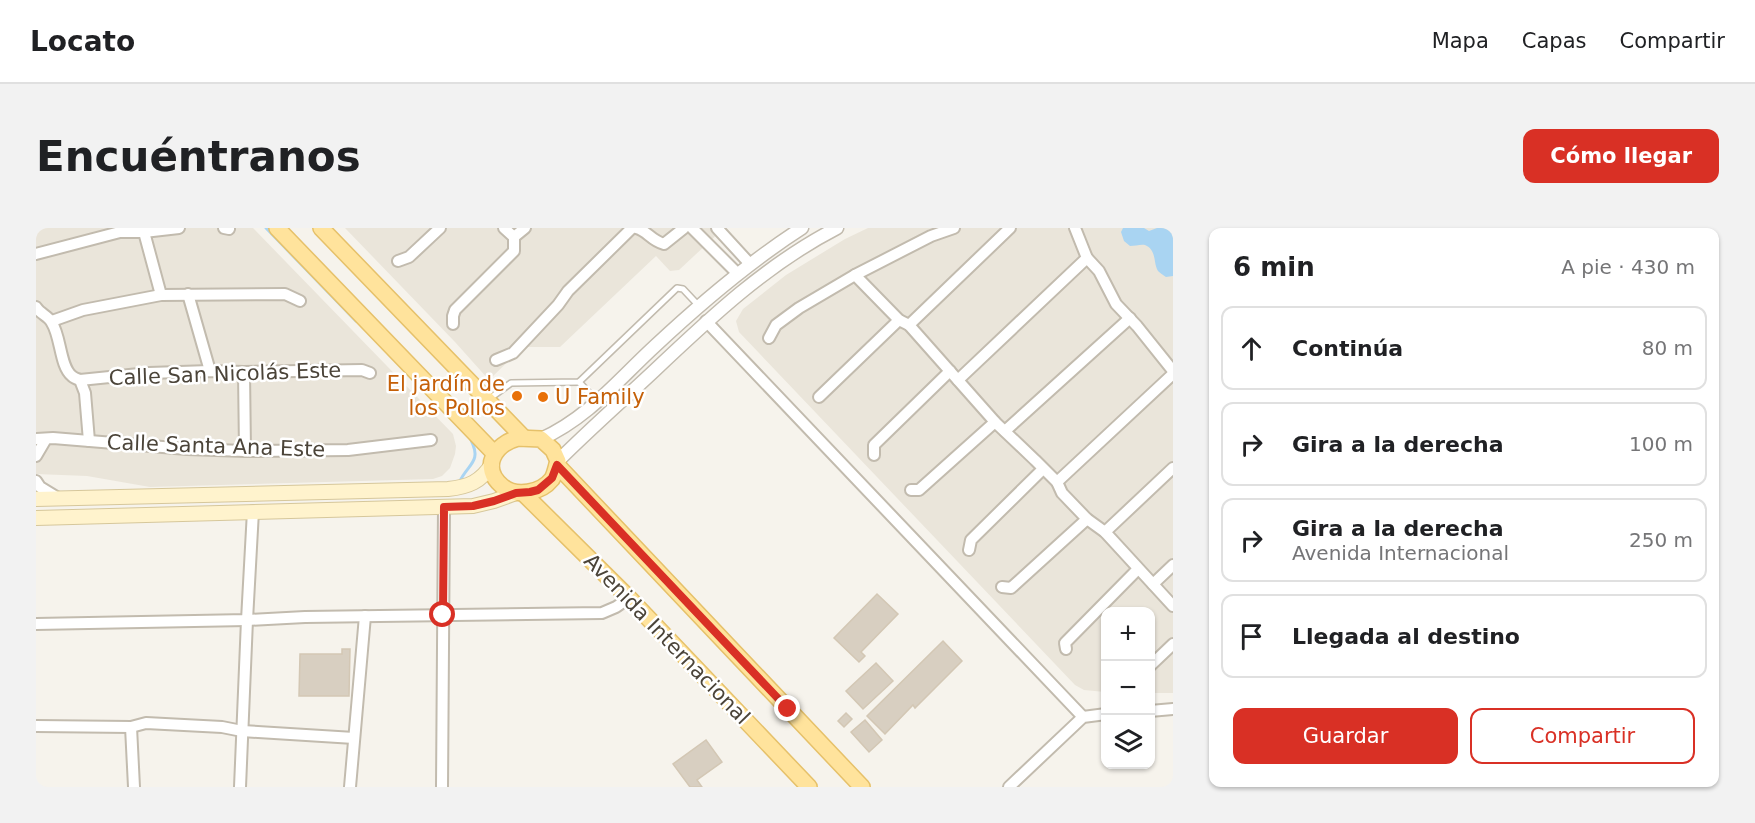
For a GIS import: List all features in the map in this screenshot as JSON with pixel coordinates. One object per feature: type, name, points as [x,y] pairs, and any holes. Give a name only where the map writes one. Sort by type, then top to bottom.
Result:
[{"type":"main road","points":[[277,228],[493,458],[493,473],[503,487],[520,493]]},
{"type":"main road","points":[[321,228],[524,438]]},
{"type":"main road","points":[[36,499],[464,488],[482,478],[493,458],[509,441],[524,438],[541,439],[553,450],[557,463],[552,478],[538,490],[473,506],[36,518]]},
{"type":"main road","name":"Avenida Internacional","points":[[557,463],[862,787]]},
{"type":"main road","name":"Avenida Internacional","points":[[520,493],[629,598],[809,787]]},
{"type":"main road","points":[[116,498],[116,516]]},
{"type":"street","points":[[36,254],[120,230],[144,232],[179,228]]},
{"type":"street","points":[[398,261],[410,257],[440,228]]},
{"type":"street","points":[[453,324],[455,310],[514,251],[514,237],[504,228]]},
{"type":"street","points":[[514,237],[525,228]]},
{"type":"street","points":[[496,360],[513,353],[558,305],[568,291],[634,228],[641,229],[656,242],[664,244],[684,228]]},
{"type":"street","points":[[692,228],[738,273]]},
{"type":"street","points":[[717,228],[750,264]]},
{"type":"street","points":[[557,463],[706,321],[738,294],[781,262],[837,228]]},
{"type":"street","points":[[769,338],[776,325],[783,319],[855,274],[931,236],[954,228]]},
{"type":"street","points":[[819,397],[1010,228]]},
{"type":"street","points":[[1057,482],[1173,372],[1116,304],[1099,271],[1087,258],[1075,228]]},
{"type":"street","points":[[541,439],[555,433],[586,412],[699,306],[773,246],[797,231],[798,245],[787,252],[781,262]]},
{"type":"street","points":[[144,232],[161,295]]},
{"type":"street","points":[[874,454],[874,445],[1087,258]]},
{"type":"street","points":[[855,274],[904,322],[995,422],[1057,482],[1062,493],[1087,519],[1105,532],[1173,606]]},
{"type":"street","points":[[188,294],[210,371]]},
{"type":"street","points":[[52,321],[83,310],[161,295],[285,294],[300,301]]},
{"type":"street","points":[[36,307],[52,321],[59,339],[65,368],[71,376],[80,380],[85,393],[89,441]]},
{"type":"street","points":[[1005,431],[1130,318]]},
{"type":"street","points":[[706,321],[1083,717]]},
{"type":"street","name":"Calle San Nicolás Este","points":[[80,380],[149,373],[210,371],[362,370],[370,373]]},
{"type":"street","points":[[244,372],[245,452]]},
{"type":"street","points":[[620,381],[631,392]]},
{"type":"street","points":[[911,490],[919,490],[995,422]]},
{"type":"street","points":[[36,456],[41,439]]},
{"type":"street","name":"Calle Santa Ana Este","points":[[41,439],[245,452],[348,450],[431,440]]},
{"type":"street","points":[[1105,532],[1173,468]]},
{"type":"street","points":[[969,550],[971,540],[1043,470]]},
{"type":"street","points":[[36,481],[40,487],[58,498]]},
{"type":"street","points":[[442,787],[444,507]]},
{"type":"street","points":[[240,787],[254,511]]},
{"type":"street","points":[[1002,587],[1011,588],[1087,519]]},
{"type":"street","points":[[1153,584],[1173,565]]},
{"type":"street","points":[[1066,650],[1065,643],[1138,569]]},
{"type":"street","points":[[36,624],[602,613],[629,598]]},
{"type":"street","points":[[350,787],[365,616]]},
{"type":"street","points":[[1155,661],[1173,644]]},
{"type":"street","points":[[1155,711],[1173,709]]},
{"type":"street","points":[[1009,787],[1083,717],[1101,715]]},
{"type":"street","points":[[36,726],[131,727],[146,723],[354,738]]},
{"type":"street","points":[[131,727],[134,787]]},
{"type":"lane","points":[[488,400],[511,383],[579,382],[677,288],[683,289],[699,306]]},
{"type":"lane","points":[[579,382],[598,402]]},
{"type":"shaded area","points":[[36,228],[253,228],[453,434],[456,446],[450,468],[442,476],[433,479],[150,487],[87,476],[36,474]]},
{"type":"shaded area","points":[[345,228],[724,228],[679,270],[670,271],[656,256],[560,347],[523,347],[489,380]]},
{"type":"shaded area","points":[[868,228],[1173,228],[1173,693],[1155,693],[1155,607],[1101,607],[1101,692],[1084,690],[1075,685],[739,332],[736,321],[743,309],[786,275],[845,239]]},
{"type":"water","points":[[1123,228],[1144,228],[1149,231],[1157,228],[1173,228],[1173,276],[1166,277],[1158,271],[1149,247],[1130,246],[1124,241],[1121,232]]},
{"type":"building","points":[[877,594],[898,614],[861,652],[865,656],[859,662],[834,638]]},
{"type":"building","points":[[943,641],[962,661],[885,734],[867,716]]},
{"type":"building","points":[[342,649],[350,649],[349,696],[299,696],[300,654],[342,654]]},
{"type":"building","points":[[876,663],[893,681],[863,709],[846,691]]},
{"type":"building","points":[[846,713],[852,719],[844,727],[838,721]]},
{"type":"building","points":[[865,720],[882,740],[869,752],[851,732]]},
{"type":"building","points":[[706,740],[722,762],[697,780],[702,787],[690,787],[673,764]]},
{"type":"waterway","points":[[266,228],[356,321]]},
{"type":"waterway","points":[[460,481],[473,462],[475,453],[471,440]]},
{"type":"place","name":"El jardín de los Pollos","points":[[517,396]]},
{"type":"place","name":"U Family","points":[[543,397]]},
{"type":"route","points":[[443,615],[444,507],[473,506],[516,493],[538,490],[552,478],[557,465],[788,709]]}]
